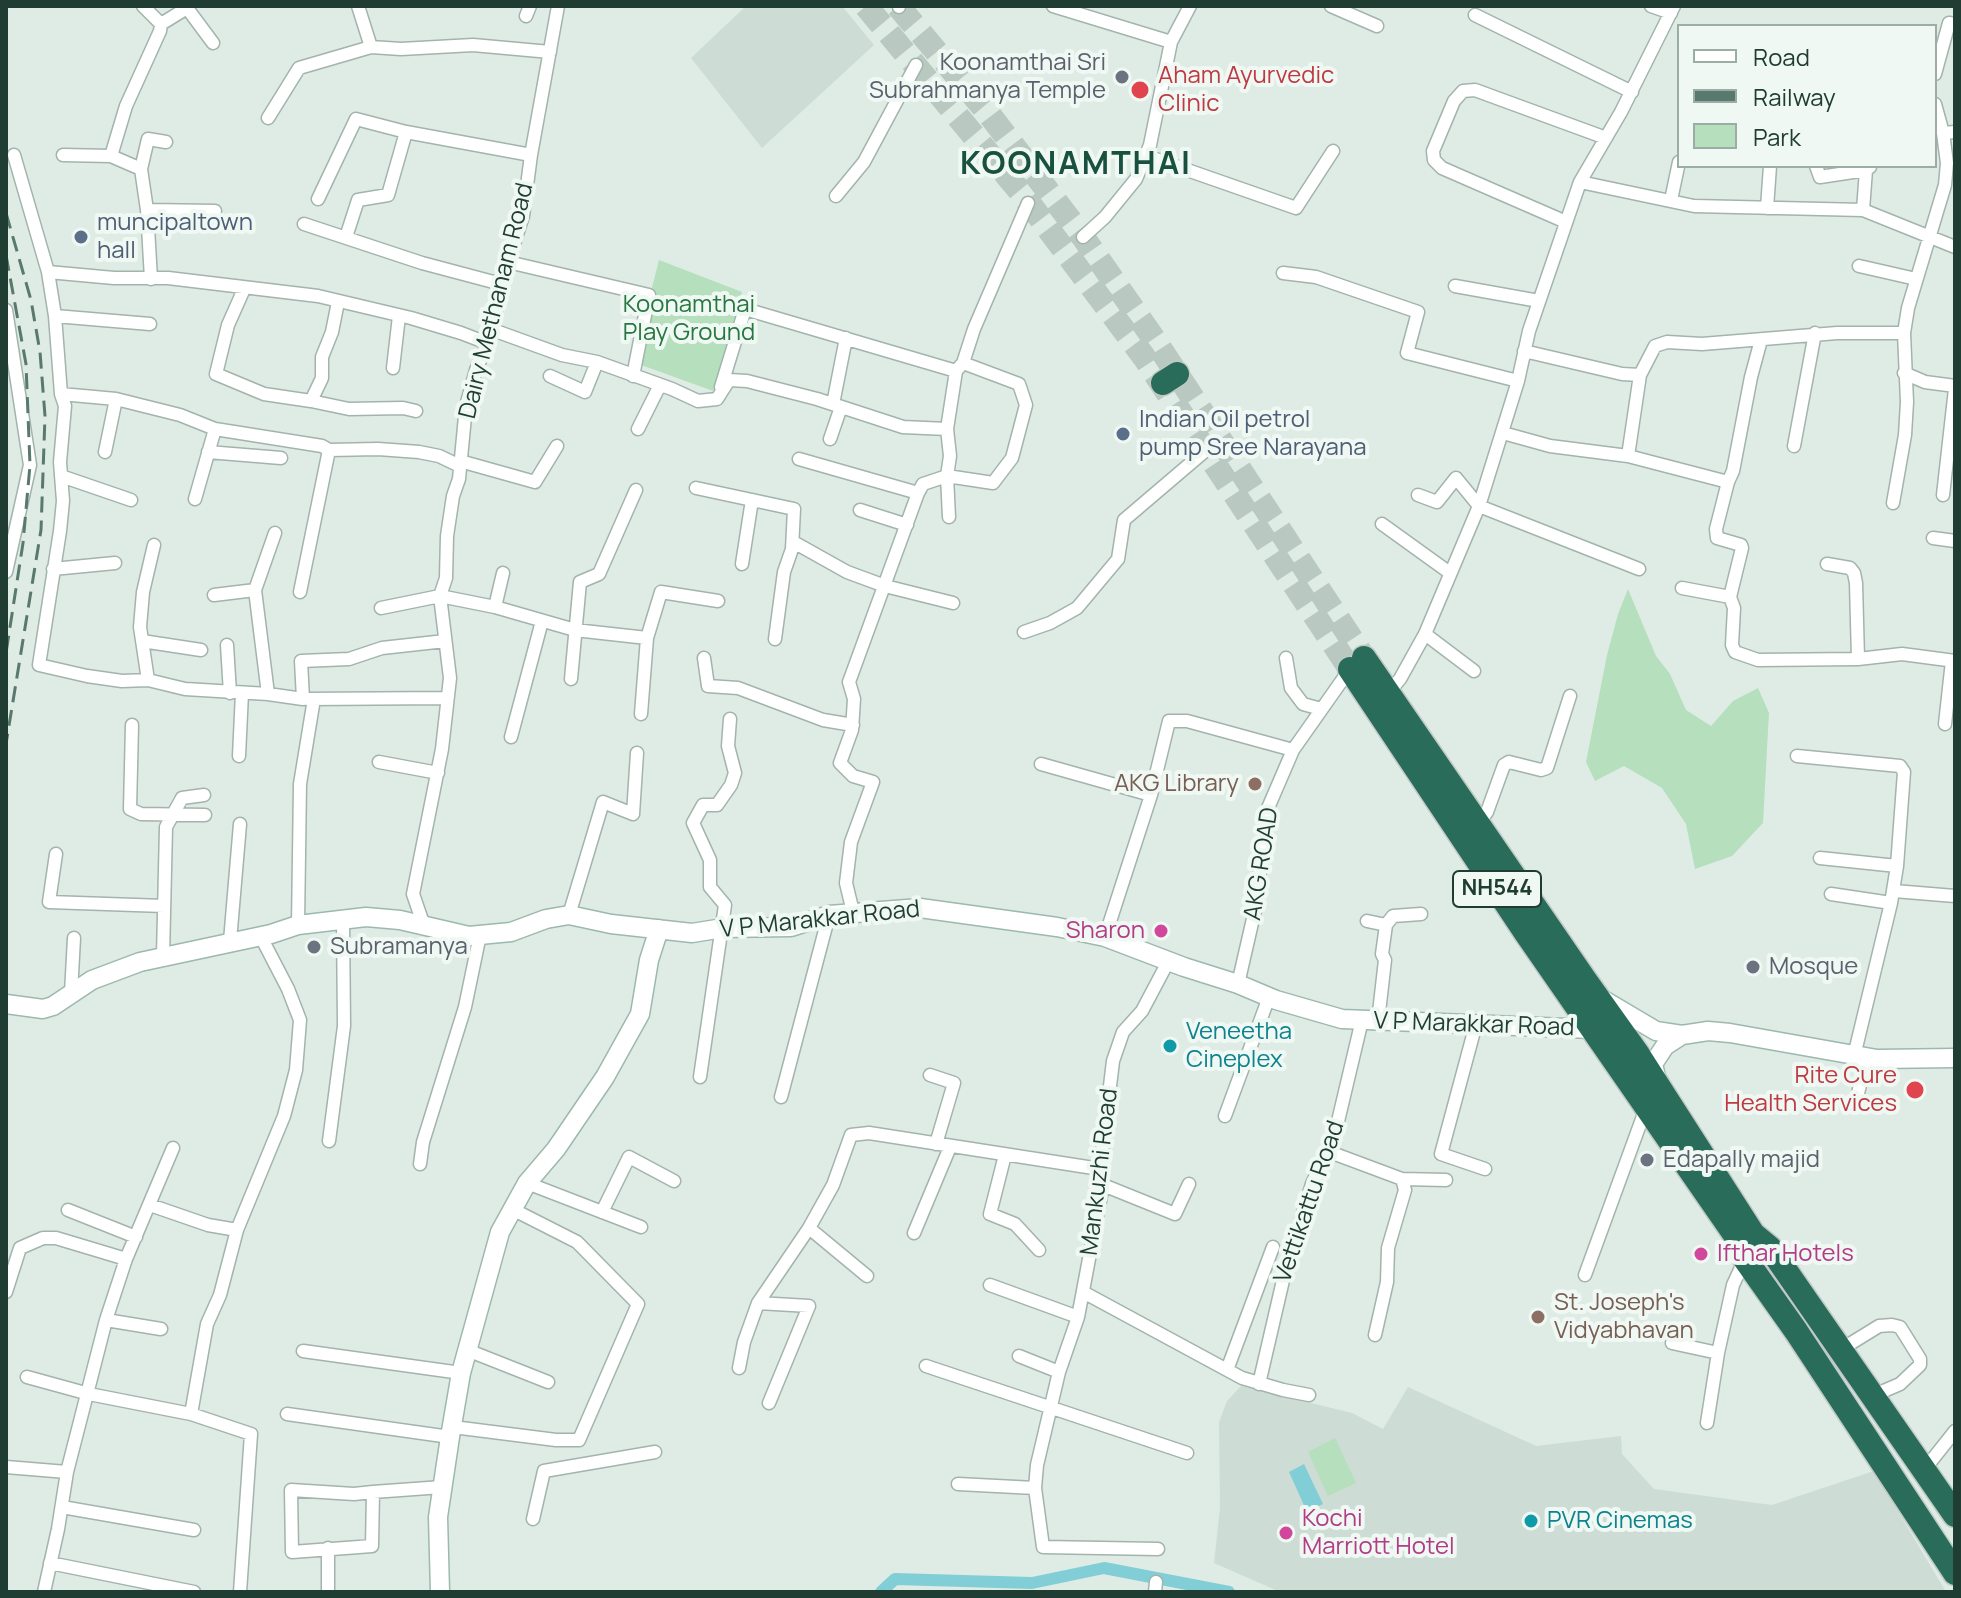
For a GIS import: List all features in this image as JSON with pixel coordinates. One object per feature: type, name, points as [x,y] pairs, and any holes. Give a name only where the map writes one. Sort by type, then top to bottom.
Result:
[{"type":"highway","name":"NH544","points":[[1357,663],[1389,692],[1657,1081],[1796,1331],[1955,1573]]},
{"type":"highway","name":"NH544","points":[[1357,663],[1646,1108],[1747,1246],[1770,1248],[1955,1515]]},
{"type":"street","points":[[143,6],[161,24]]},
{"type":"street","points":[[358,6],[371,47]]},
{"type":"street","name":"Dairy Methanam Road","points":[[424,926],[413,894],[438,773],[450,678],[440,596],[446,578],[447,536],[460,464],[466,406],[493,330],[501,284],[523,216],[558,6]]},
{"type":"street","points":[[1053,6],[1171,42]]},
{"type":"street","points":[[1083,237],[1130,187],[1147,156],[1171,42],[1190,6]]},
{"type":"street","points":[[1331,6],[1377,26]]},
{"type":"street","points":[[1389,692],[1400,679],[1425,634],[1479,506],[1503,433],[1539,301],[1580,182],[1632,92],[1673,9],[1651,6]]},
{"type":"street","points":[[111,156],[126,106],[161,24],[187,8],[213,43]]},
{"type":"street","points":[[1475,15],[1632,92]]},
{"type":"street","points":[[1937,67],[1949,23],[1955,24]]},
{"type":"street","points":[[268,118],[299,68],[371,47],[401,49],[473,45],[550,52]]},
{"type":"street","points":[[836,196],[864,162],[916,65]]},
{"type":"street","points":[[1566,222],[1442,168],[1434,160],[1433,151],[1454,101],[1463,91],[1475,90],[1606,138]]},
{"type":"street","points":[[1893,503],[1906,424],[1904,333],[1916,279],[1945,185],[1949,133],[1937,108]]},
{"type":"street","points":[[318,199],[356,119],[406,132],[531,155]]},
{"type":"street","points":[[346,237],[358,200],[388,195],[406,132]]},
{"type":"street","points":[[151,279],[141,169],[148,139],[166,142]]},
{"type":"street","points":[[1147,156],[1296,208],[1333,151]]},
{"type":"street","points":[[14,155],[48,272],[61,394],[65,406],[62,516],[39,665],[87,676],[122,681],[148,680],[185,689],[309,699],[447,698]]},
{"type":"street","points":[[63,155],[111,156],[141,169]]},
{"type":"street","points":[[1671,200],[1678,168]]},
{"type":"street","points":[[1767,208],[1770,168]]},
{"type":"street","points":[[1817,168],[1820,177],[1837,170],[1870,168],[1863,210]]},
{"type":"street","points":[[1580,182],[1694,206],[1863,210],[1955,247]]},
{"type":"street","points":[[949,517],[947,429],[959,367],[1028,203]]},
{"type":"street","points":[[147,210],[215,211]]},
{"type":"street","points":[[304,224],[422,263],[501,284]]},
{"type":"street","points":[[508,262],[649,295],[633,376]]},
{"type":"street","points":[[1859,266],[1916,279]]},
{"type":"street","points":[[48,272],[209,282],[244,289],[287,292],[399,316],[487,343]]},
{"type":"street","points":[[1283,273],[1316,277],[1418,312],[1407,353],[1518,381]]},
{"type":"street","points":[[1455,286],[1539,301]]},
{"type":"street","points":[[244,289],[228,325],[216,374],[264,394],[349,409],[403,408],[416,411]]},
{"type":"street","points":[[311,401],[322,378],[322,357],[332,332],[338,302]]},
{"type":"street","points":[[717,399],[745,309],[1019,384],[1026,405],[1012,458],[993,483],[947,476],[923,484],[849,682],[854,699],[853,725],[840,763],[853,776],[873,782],[851,842],[846,883],[853,912]]},
{"type":"street","points":[[6,310],[9,353],[30,465],[6,572]]},
{"type":"street","points":[[55,316],[150,324]]},
{"type":"street","points":[[393,368],[399,316]]},
{"type":"street","points":[[493,330],[562,355],[597,362],[698,401],[717,399]]},
{"type":"street","points":[[1628,456],[1640,375],[1655,346],[1667,342],[1702,344],[1815,333],[1904,333]]},
{"type":"street","points":[[1794,446],[1815,333]]},
{"type":"street","points":[[830,439],[846,338]]},
{"type":"street","points":[[1761,340],[1733,471],[1716,529],[1717,538],[1741,545],[1742,548],[1730,597],[1734,608],[1732,645],[1735,652],[1758,660],[1858,659],[1902,654],[1954,661],[1945,724]]},
{"type":"street","points":[[1524,351],[1622,374],[1640,375]]},
{"type":"street","points":[[550,376],[585,392],[597,362]]},
{"type":"street","points":[[1904,373],[1925,382],[1955,388],[1943,495]]},
{"type":"street","points":[[717,399],[729,380],[747,381],[837,405],[903,427],[947,429]]},
{"type":"street","points":[[638,429],[660,385]]},
{"type":"street","points":[[61,394],[116,399],[180,415],[215,429],[322,446],[329,450],[419,452],[535,482],[557,446]]},
{"type":"street","points":[[105,452],[116,399]]},
{"type":"street","points":[[195,499],[215,429]]},
{"type":"street","points":[[1503,433],[1550,446],[1628,456],[1728,482]]},
{"type":"street","points":[[300,592],[329,450]]},
{"type":"street","points":[[1024,632],[1050,623],[1077,608],[1118,559],[1124,520],[1205,451]]},
{"type":"street","points":[[208,452],[281,458]]},
{"type":"street","points":[[799,459],[918,493]]},
{"type":"street","points":[[61,476],[131,500]]},
{"type":"street","points":[[1418,495],[1437,502],[1456,478],[1479,506],[1639,569]]},
{"type":"street","points":[[696,488],[794,509],[792,549],[784,572],[775,639]]},
{"type":"street","points":[[571,679],[580,582],[599,574],[636,490]]},
{"type":"street","points":[[742,564],[752,500]]},
{"type":"street","points":[[860,510],[907,525]]},
{"type":"street","points":[[1382,524],[1450,573]]},
{"type":"street","points":[[268,694],[255,590],[275,533]]},
{"type":"street","points":[[1933,538],[1955,541]]},
{"type":"street","points":[[792,549],[797,544],[847,572],[885,586],[953,603]]},
{"type":"street","points":[[148,680],[140,627],[143,592],[154,545]]},
{"type":"street","points":[[53,569],[115,563]]},
{"type":"street","points":[[1827,564],[1850,568],[1854,573],[1858,659]]},
{"type":"street","points":[[495,607],[503,573]]},
{"type":"street","points":[[1682,588],[1730,597]]},
{"type":"street","points":[[214,595],[255,590]]},
{"type":"street","points":[[641,714],[647,638],[661,592],[718,601]]},
{"type":"street","points":[[381,608],[440,596],[495,607],[575,630],[647,638]]},
{"type":"street","points":[[511,737],[542,621]]},
{"type":"street","points":[[1425,634],[1474,671]]},
{"type":"street","points":[[142,641],[201,650]]},
{"type":"street","points":[[298,925],[300,784],[309,699],[301,661],[349,659],[382,648],[445,641]]},
{"type":"street","points":[[227,645],[236,693],[239,756]]},
{"type":"street","points":[[704,658],[708,686],[738,688],[823,720],[853,725]]},
{"type":"street","points":[[1286,658],[1291,688],[1303,704],[1321,709]]},
{"type":"street","name":"AKG ROAD","points":[[1238,984],[1255,910],[1268,808],[1293,750],[1357,663]]},
{"type":"street","points":[[1478,824],[1487,812],[1504,765],[1509,762],[1541,770],[1547,768],[1570,696]]},
{"type":"street","points":[[700,1077],[725,905],[710,887],[710,860],[693,823],[703,805],[717,805],[731,785],[735,773],[728,746],[730,719]]},
{"type":"street","points":[[1105,937],[1151,795],[1169,721],[1187,721],[1293,750]]},
{"type":"street","points":[[132,725],[130,809],[141,814],[205,815]]},
{"type":"street","points":[[569,915],[603,802],[633,814],[637,753]]},
{"type":"street","points":[[1797,756],[1900,766],[1904,772],[1893,897],[1861,1057],[1858,1093]]},
{"type":"street","points":[[379,762],[438,773]]},
{"type":"street","points":[[1041,764],[1151,795]]},
{"type":"street","points":[[163,956],[166,827],[182,798],[204,795]]},
{"type":"street","points":[[230,941],[240,824]]},
{"type":"street","points":[[56,854],[49,902],[164,906]]},
{"type":"street","points":[[1820,858],[1897,866]]},
{"type":"street","points":[[1831,894],[1955,896]]},
{"type":"street","name":"V P Marakkar Road","points":[[6,1004],[43,1009],[53,1006],[92,980],[163,956],[298,925],[366,917],[400,920],[469,936],[511,932],[546,919],[569,915],[611,924],[692,933],[723,928],[791,927],[829,915],[920,908],[1057,927],[1105,937],[1269,997],[1342,1019],[1592,1029]]},
{"type":"street","points":[[1367,921],[1386,925],[1393,916],[1421,914]]},
{"type":"street","points":[[781,1097],[829,915]]},
{"type":"street","points":[[329,1141],[344,1026],[343,920]]},
{"type":"street","name":"Vettikattu Road","points":[[1259,1384],[1284,1276],[1312,1184],[1335,1134],[1370,1021],[1385,960],[1382,954],[1386,925]]},
{"type":"street","points":[[440,1592],[438,1517],[451,1432],[461,1373],[500,1232],[527,1183],[556,1149],[605,1077],[640,1014],[649,960],[659,929]]},
{"type":"street","points":[[191,1414],[207,1324],[220,1295],[237,1230],[284,1116],[296,1070],[300,1020],[260,935]]},
{"type":"street","points":[[420,1164],[423,1142],[465,1007],[480,935]]},
{"type":"street","points":[[71,993],[74,938]]},
{"type":"street","name":"Mankuzhi Road","points":[[1158,1549],[1043,1547],[1035,1488],[1037,1465],[1059,1372],[1078,1317],[1103,1185],[1100,1169],[1113,1061],[1123,1032],[1142,1011],[1169,960]]},
{"type":"street","points":[[1585,980],[1599,997],[1656,1031],[1682,1035],[1708,1031],[1730,1033],[1861,1057],[1903,1060],[1955,1058]]},
{"type":"street","points":[[1225,1116],[1269,997]]},
{"type":"street","points":[[1476,1024],[1441,1154],[1485,1169]]},
{"type":"street","points":[[1657,1081],[1653,1064],[1665,1046],[1682,1035]]},
{"type":"street","points":[[914,1233],[943,1146],[954,1083],[930,1075]]},
{"type":"street","points":[[1585,1275],[1646,1108]]},
{"type":"street","points":[[739,1368],[744,1342],[758,1303],[809,1228],[833,1185],[851,1135],[869,1133],[1100,1169]]},
{"type":"street","points":[[44,1592],[67,1472],[106,1320],[126,1259],[173,1148]]},
{"type":"street","points":[[1327,1151],[1402,1179],[1446,1180]]},
{"type":"street","points":[[1005,1155],[990,1214],[1015,1224],[1039,1250]]},
{"type":"street","points":[[602,1212],[629,1157],[674,1181]]},
{"type":"street","points":[[1375,1335],[1387,1282],[1388,1248],[1405,1190],[1402,1179]]},
{"type":"street","points":[[527,1183],[641,1227]]},
{"type":"street","points":[[1103,1185],[1175,1214],[1189,1184]]},
{"type":"street","points":[[150,1205],[208,1225],[237,1230]]},
{"type":"street","points":[[287,1414],[451,1432],[579,1440],[638,1304],[577,1242],[512,1209]]},
{"type":"street","points":[[68,1210],[136,1237]]},
{"type":"street","points":[[809,1228],[867,1276]]},
{"type":"street","points":[[6,1245],[20,1248],[43,1238],[56,1238],[126,1259]]},
{"type":"street","points":[[1707,1423],[1733,1285],[1747,1246]]},
{"type":"street","points":[[1227,1370],[1273,1247]]},
{"type":"street","points":[[6,1292],[20,1248]]},
{"type":"street","points":[[990,1285],[1078,1317]]},
{"type":"street","points":[[1083,1292],[1227,1370],[1259,1384],[1309,1395]]},
{"type":"street","points":[[758,1303],[809,1306],[769,1403]]},
{"type":"street","points":[[106,1320],[161,1329]]},
{"type":"street","points":[[1840,1350],[1879,1326],[1900,1327],[1920,1359],[1920,1365],[1900,1384],[1872,1396]]},
{"type":"street","points":[[1672,1343],[1718,1353]]},
{"type":"street","points":[[467,1350],[548,1382]]},
{"type":"street","points":[[303,1351],[461,1373]]},
{"type":"street","points":[[1019,1356],[1059,1372]]},
{"type":"street","points":[[926,1366],[1187,1453]]},
{"type":"street","points":[[27,1377],[89,1394],[191,1414],[251,1434],[240,1592]]},
{"type":"street","points":[[1924,1470],[1955,1431]]},
{"type":"street","points":[[533,1519],[544,1471],[655,1452]]},
{"type":"street","points":[[6,1467],[67,1472]]},
{"type":"street","points":[[958,1484],[1035,1488]]},
{"type":"street","points":[[373,1492],[372,1546],[292,1552],[291,1490],[354,1494],[373,1492],[442,1487]]},
{"type":"street","points":[[62,1507],[194,1530]]},
{"type":"street","points":[[328,1548],[328,1592]]},
{"type":"street","points":[[50,1563],[194,1592]]},
{"type":"shaded area","points":[[746,6],[842,6],[874,45],[762,148],[691,58]]},
{"type":"shaded area","points":[[1241,1386],[1352,1413],[1383,1429],[1408,1387],[1536,1446],[1621,1436],[1622,1454],[1654,1489],[1772,1505],[1874,1471],[1946,1592],[1280,1592],[1214,1563],[1220,1508],[1219,1422],[1227,1401]]},
{"type":"green space","name":"Koonamthai Play Ground","points":[[659,260],[742,292],[713,391],[633,362]]},
{"type":"green space","points":[[1628,589],[1656,656],[1670,674],[1686,710],[1711,726],[1733,701],[1758,688],[1769,713],[1763,823],[1732,856],[1695,869],[1686,824],[1662,788],[1624,766],[1595,781],[1586,762],[1607,655]]},
{"type":"green space","points":[[1335,1438],[1356,1483],[1328,1496],[1308,1452]]},
{"type":"water","points":[[1304,1464],[1323,1504],[1307,1512],[1289,1472]]},
{"type":"waterway","points":[[881,1592],[895,1579],[1032,1583],[1104,1568],[1229,1592]]},
{"type":"tunnel","points":[[866,6],[1023,195],[1144,357],[1350,669]]},
{"type":"tunnel","points":[[898,6],[989,114],[1083,237],[1154,339],[1364,658]]},
{"type":"railway","points":[[6,213],[31,300],[40,352],[45,416],[41,530],[6,744]]},
{"type":"railway","points":[[6,255],[26,364],[30,465],[23,543],[6,653]]},
{"type":"place","name":"Koonamthai Sri Subrahmanya Temple","points":[[1122,77]]},
{"type":"place","name":"Aham Ayurvedic Clinic","points":[[1140,90]]},
{"type":"place","name":"muncipaltown hall","points":[[81,237]]},
{"type":"place","name":"Indian Oil petrol pump Sree Narayana","points":[[1123,434]]},
{"type":"place","name":"AKG Library","points":[[1255,784]]},
{"type":"place","name":"Sharon","points":[[1161,931]]},
{"type":"place","name":"Subramanya","points":[[314,947]]},
{"type":"place","name":"Mosque","points":[[1753,967]]},
{"type":"place","name":"Veneetha Cineplex","points":[[1170,1046]]},
{"type":"place","name":"Rite Cure Health Services","points":[[1915,1090]]},
{"type":"place","name":"Edapally majid","points":[[1647,1160]]},
{"type":"place","name":"Ifthar Hotels","points":[[1701,1254]]},
{"type":"place","name":"St. Joseph's Vidyabhavan","points":[[1538,1317]]},
{"type":"place","name":"PVR Cinemas","points":[[1531,1521]]},
{"type":"place","name":"Kochi Marriott Hotel","points":[[1286,1533]]},
{"type":"district","name":"KOONAMTHAI","points":[[1076,165]]}]
